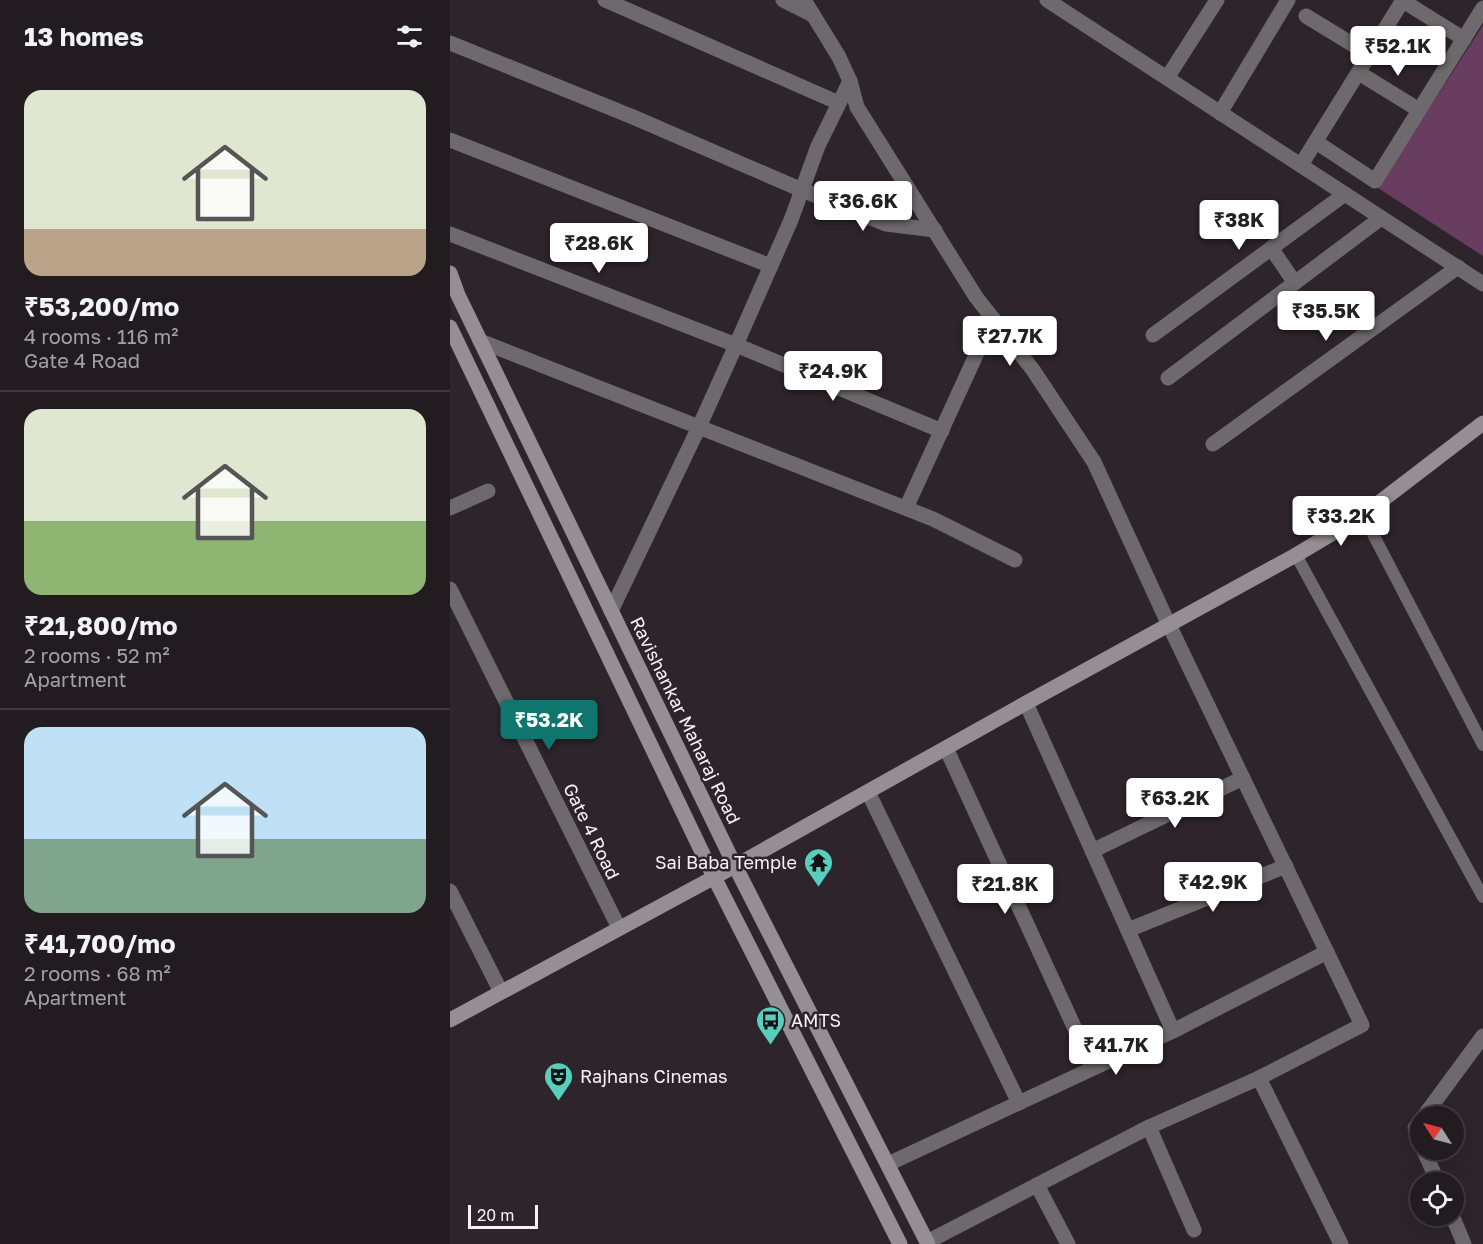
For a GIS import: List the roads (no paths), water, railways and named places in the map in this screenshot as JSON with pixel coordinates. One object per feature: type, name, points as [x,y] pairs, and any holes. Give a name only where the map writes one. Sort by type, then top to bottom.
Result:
[{"type":"main road","name":"Ravishankar Maharaj Road","points":[[450,273],[480,341],[735,866],[928,1243]]},
{"type":"main road","points":[[450,327],[714,877],[900,1244]]},
{"type":"main road","points":[[450,1020],[735,866],[1296,555],[1363,515],[1483,423]]},
{"type":"street","points":[[605,0],[839,103]]},
{"type":"street","points":[[783,0],[813,15]]},
{"type":"street","points":[[804,0],[839,57],[850,81],[857,107],[976,297],[1033,370],[1094,462],[1169,625],[1362,1025],[1260,1078],[1149,1127],[928,1243]]},
{"type":"street","points":[[1047,0],[1483,284]]},
{"type":"street","points":[[1167,78],[1217,0]]},
{"type":"street","points":[[1220,113],[1288,0]]},
{"type":"street","points":[[1301,165],[1403,0],[1464,39]]},
{"type":"street","points":[[1316,142],[1375,181],[1483,8]]},
{"type":"street","points":[[1306,16],[1370,55]]},
{"type":"street","points":[[450,44],[633,117],[886,224],[935,230]]},
{"type":"street","points":[[1359,73],[1419,110]]},
{"type":"street","points":[[611,611],[736,345],[771,266],[818,146],[850,81]]},
{"type":"street","points":[[450,140],[771,266]]},
{"type":"street","points":[[1153,335],[1345,194]]},
{"type":"street","points":[[1168,378],[1381,218]]},
{"type":"street","points":[[450,234],[736,345],[942,431]]},
{"type":"street","points":[[1271,248],[1295,283]]},
{"type":"street","points":[[1214,444],[1458,267]]},
{"type":"street","points":[[906,508],[993,318]]},
{"type":"street","points":[[480,341],[933,519],[1015,560]]},
{"type":"street","points":[[450,506],[488,491]]},
{"type":"street","name":"Gate 4 Road","points":[[450,589],[619,928]]},
{"type":"street","points":[[1026,703],[1173,1031]]},
{"type":"street","points":[[946,748],[1093,1068]]},
{"type":"street","points":[[1092,851],[1243,778]]},
{"type":"street","points":[[868,792],[1019,1103]]},
{"type":"street","points":[[1128,930],[1286,866]]},
{"type":"street","points":[[450,891],[501,992]]},
{"type":"street","points":[[888,1164],[1173,1031],[1328,952]]},
{"type":"street","points":[[1431,1106],[1483,1036]]},
{"type":"street","points":[[1260,1078],[1341,1244]]},
{"type":"street","points":[[1149,1127],[1194,1230]]},
{"type":"street","points":[[1037,1185],[1068,1244]]},
{"type":"street","points":[[1457,1226],[1464,1244]]},
{"type":"lane","points":[[1363,515],[1483,745]]},
{"type":"lane","points":[[1296,555],[1483,897]]},
{"type":"place","name":"Sai Baba Temple","points":[[818,888]]},
{"type":"place","name":"AMTS","points":[[770,1046]]},
{"type":"place","name":"Rajhans Cinemas","points":[[559,1102]]}]
